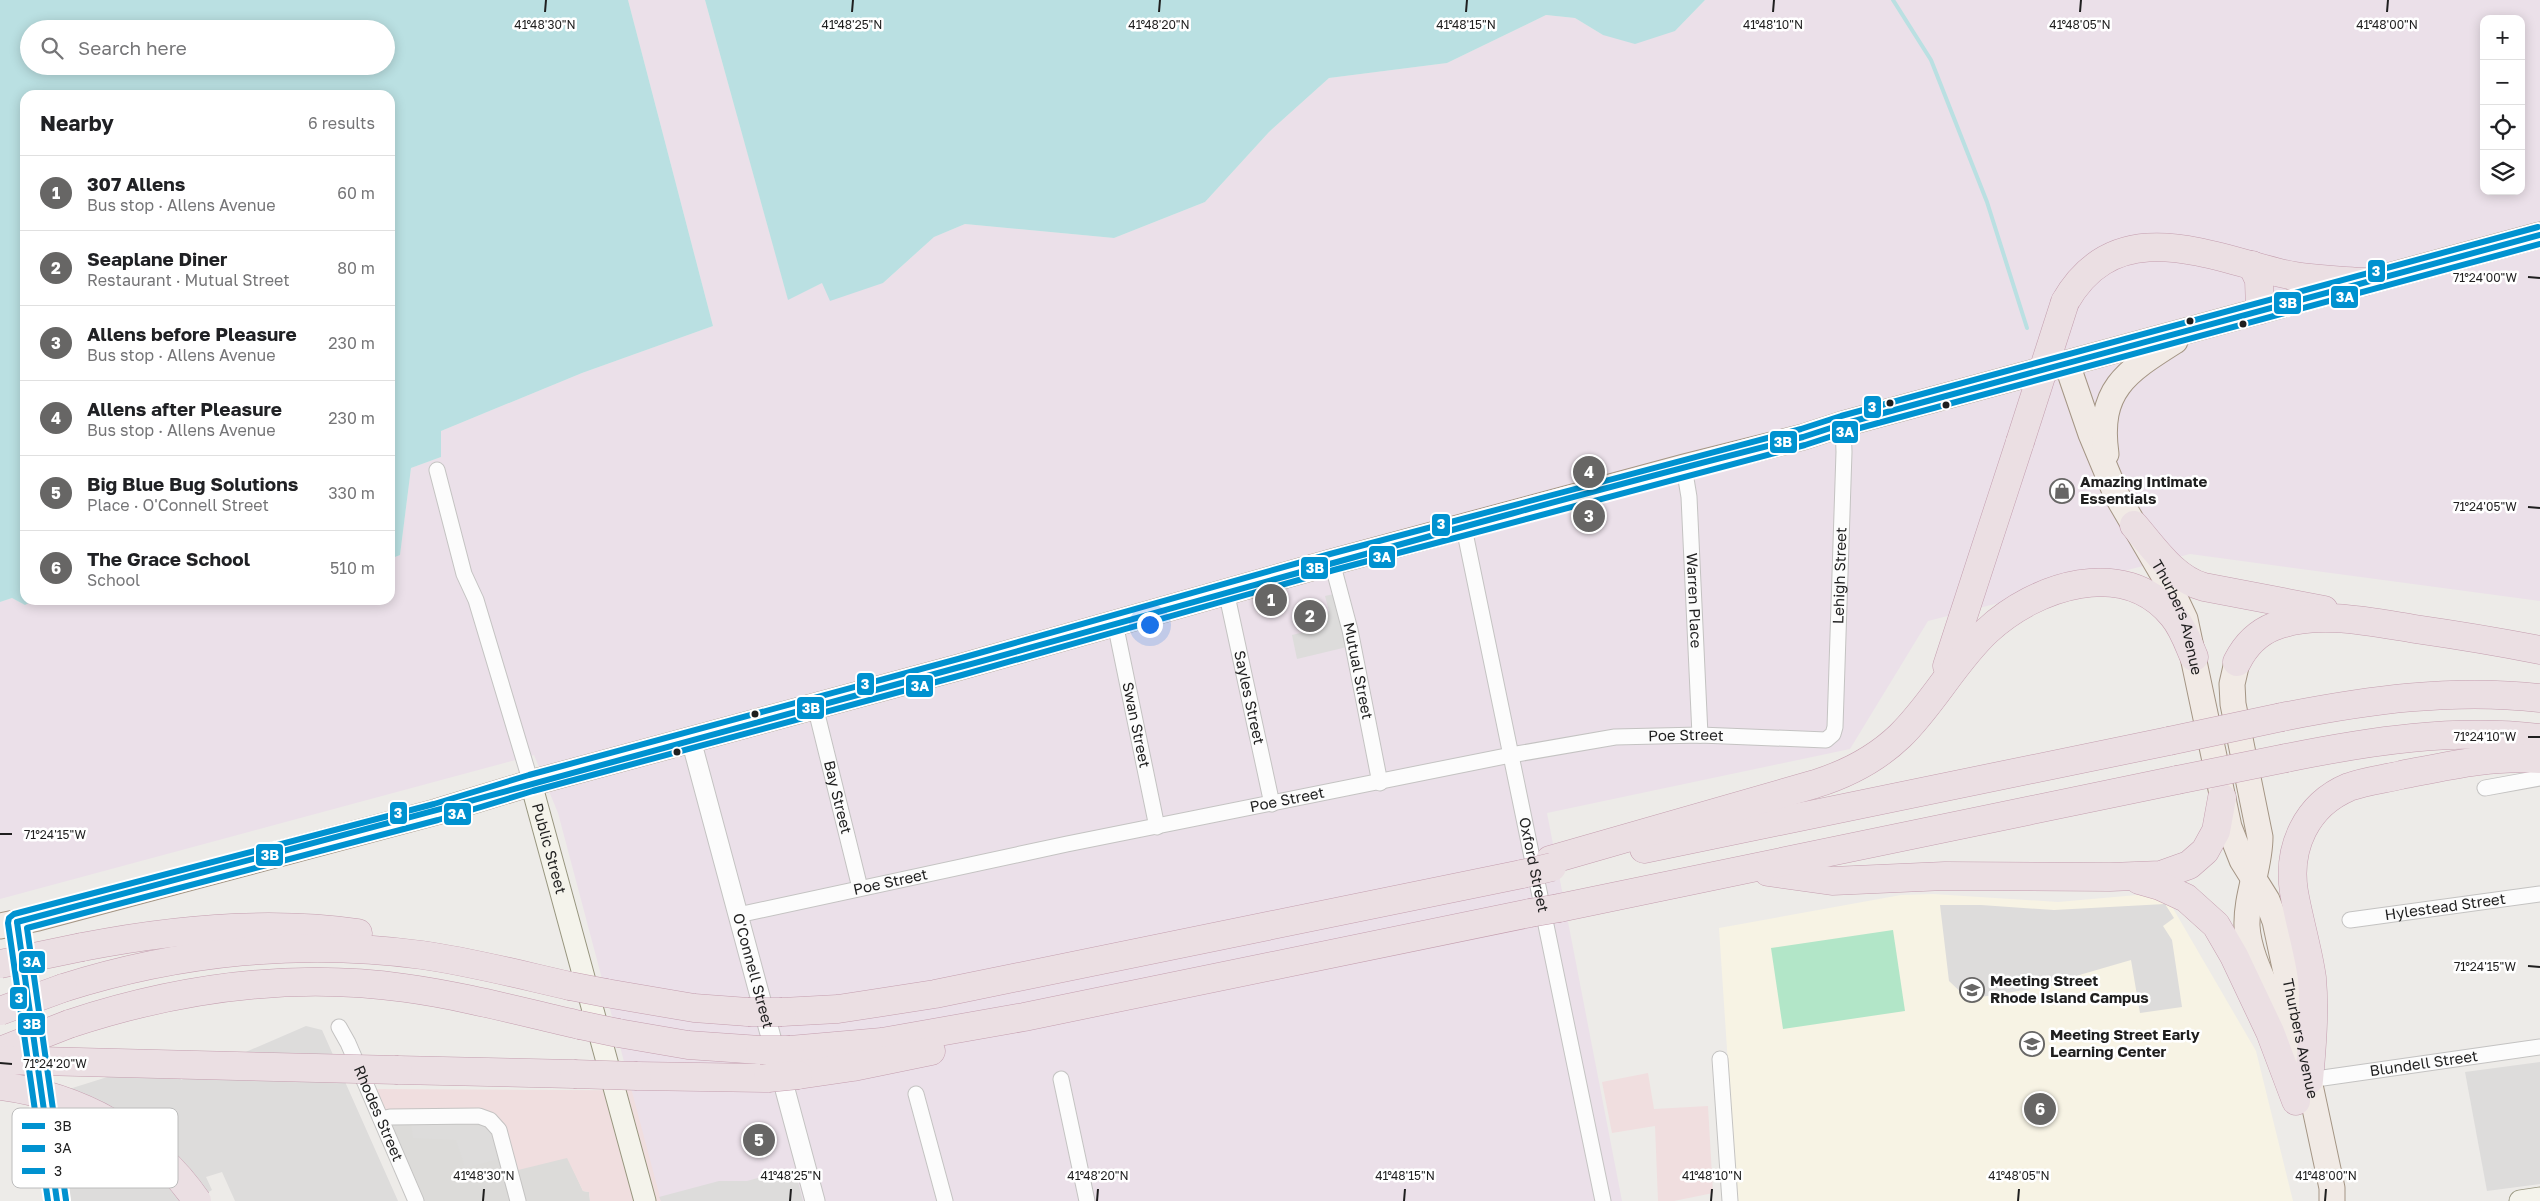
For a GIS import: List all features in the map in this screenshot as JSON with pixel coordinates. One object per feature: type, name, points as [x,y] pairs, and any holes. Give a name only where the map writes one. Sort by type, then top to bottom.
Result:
[{"type":"highway","points":[[1922,713],[1943,674],[1955,646],[2066,302],[2076,285],[2096,265],[2113,255],[2135,248],[2185,249],[2294,276],[2364,282]]},
{"type":"highway","points":[[2252,265],[2259,280],[2260,310]]},
{"type":"highway","points":[[2134,525],[2176,572],[2198,586],[2308,606],[2366,622]]},
{"type":"highway","points":[[1551,864],[1839,776],[1876,755],[1900,736],[1922,713],[1976,642],[1987,631],[2029,602],[2067,587],[2105,582],[2126,585],[2147,594],[2166,608],[2176,620],[2194,657]]},
{"type":"highway","points":[[2237,662],[2251,641],[2276,626],[2312,619],[2366,622],[2540,650]]},
{"type":"highway","points":[[0,1011],[64,988],[168,962],[264,950],[362,950],[410,954],[473,964],[570,986],[694,1008],[748,1012],[838,1009],[935,994],[1479,882],[1551,864],[2360,702],[2432,695],[2480,694],[2540,698]]},
{"type":"highway","points":[[0,1051],[69,1024],[131,1005],[194,992],[265,983],[316,982],[381,985],[428,991],[618,1033],[688,1045],[790,1050],[882,1042],[1024,1017],[2356,744],[2427,735],[2474,734],[2540,738]]},
{"type":"highway","points":[[2303,1090],[2312,978],[2295,893],[2292,866],[2297,841],[2308,820],[2316,809],[2337,793],[2364,783],[2481,760],[2540,759]]},
{"type":"highway","points":[[1750,869],[1832,881],[1945,876],[2110,877],[2161,875],[2182,869],[2195,861],[2213,838],[2218,823],[2222,798]]},
{"type":"highway","points":[[2110,877],[2147,882],[2173,891],[2198,907],[2216,925],[2234,956],[2270,1032],[2303,1090]]},
{"type":"highway","points":[[0,964],[134,937],[194,930],[304,928],[335,930],[386,938],[473,964]]},
{"type":"highway","points":[[0,1060],[768,1078],[798,1076],[853,1068],[924,1053],[954,1045],[1024,1017]]},
{"type":"highway","points":[[0,1086],[29,1091],[62,1100],[80,1108]]},
{"type":"highway","points":[[178,1177],[197,1201]]},
{"type":"main road","points":[[9,924],[436,812],[531,783],[1226,591],[1684,467],[1803,437],[1843,424],[2540,235]]},
{"type":"main road","points":[[2108,476],[2104,429],[2111,395],[2122,380],[2135,369],[2198,327]]},
{"type":"main road","name":"Thurbers Avenue","points":[[2067,364],[2108,476],[2180,607],[2194,657],[2222,798],[2233,840],[2254,881]]},
{"type":"main road","name":"Thurbers Avenue","points":[[2237,662],[2232,684],[2233,704],[2260,838],[2259,858],[2247,916],[2249,940],[2282,1024],[2291,1062],[2303,1090],[2332,1188],[2332,1201]]},
{"type":"main road","name":"Public Street","points":[[531,783],[646,1201]]},
{"type":"main road","name":"Thurbers Avenue","points":[[2303,1090],[2317,1201]]},
{"type":"main road","points":[[2520,1201],[2540,1198]]},
{"type":"street","name":"Lehigh Street","points":[[1835,727],[1844,452],[1843,424]]},
{"type":"street","name":"Warren Place","points":[[1684,467],[1689,497],[1700,734]]},
{"type":"street","name":"Public Street","points":[[436,470],[464,574],[476,600],[531,783]]},
{"type":"street","name":"Oxford Street","points":[[1464,528],[1602,1201]]},
{"type":"street","name":"Mutual Street","points":[[1332,562],[1350,630],[1380,783]]},
{"type":"street","name":"Sayles Street","points":[[1226,591],[1272,804]]},
{"type":"street","name":"Swan Street","points":[[1115,622],[1157,827]]},
{"type":"street","name":"Bay Street","points":[[815,706],[860,888]]},
{"type":"street","name":"Poe Street","points":[[738,915],[860,888],[1511,755],[1624,736],[1700,734],[1822,741],[1830,738],[1835,727]]},
{"type":"street","name":"O'Connell Street","points":[[691,740],[815,1201]]},
{"type":"street","points":[[2485,788],[2540,778]]},
{"type":"street","name":"Hylestead Street","points":[[2350,920],[2540,894]]},
{"type":"street","points":[[9,924],[41,1108]]},
{"type":"street","name":"Rhodes Street","points":[[339,1028],[348,1043],[416,1201]]},
{"type":"street","name":"Blundell Street","points":[[2303,1090],[2540,1047]]},
{"type":"street","points":[[1720,1059],[1730,1201]]},
{"type":"street","points":[[1061,1079],[1087,1201]]},
{"type":"street","points":[[916,1094],[945,1201]]},
{"type":"street","points":[[381,1119],[390,1117],[479,1116],[490,1120],[499,1130],[518,1201]]},
{"type":"street","points":[[55,1188],[57,1201]]},
{"type":"shaded area","points":[[628,0],[705,0],[788,299],[822,283],[883,283],[934,237],[965,224],[1114,238],[1205,202],[1269,132],[1329,78],[1447,63],[1546,15],[1575,18],[1603,35],[1675,31],[1705,0],[2540,0],[2540,601],[2190,554],[1928,621],[1850,749],[1547,813],[1622,1201],[661,1201],[558,813],[534,755],[0,899],[0,602],[12,598],[20,602],[20,605],[395,605],[395,557],[400,555],[411,468],[441,457],[441,431],[582,373],[713,326]]},
{"type":"shaded area","points":[[1334,594],[1347,647],[1297,659],[1292,635],[1312,630],[1311,624],[1327,620],[1325,613],[1329,611],[1325,596]]},
{"type":"shaded area","name":"Meeting Street Rhode Island Campus","points":[[1933,894],[2058,902],[2137,895],[2167,898],[2256,1051],[2293,1201],[1737,1201],[1719,928],[1901,895]]},
{"type":"shaded area","points":[[2165,904],[2174,918],[2163,926],[2172,940],[2182,1007],[2140,1013],[2131,960],[2031,989],[1968,999],[1949,981],[1940,905],[1981,905],[2054,910]]},
{"type":"shaded area","points":[[306,1026],[322,1030],[398,1201],[235,1201],[222,1172],[206,1177],[212,1190],[194,1201],[70,1201],[68,1188],[178,1188],[178,1108],[69,1108],[66,1090],[171,1057],[181,1080]]},
{"type":"shaded area","points":[[2540,1062],[2540,1184],[2487,1191],[2465,1072]]},
{"type":"shaded area","points":[[1648,1073],[1654,1109],[1708,1106],[1713,1193],[1674,1201],[1658,1201],[1655,1126],[1612,1133],[1602,1082]]},
{"type":"shaded area","points":[[374,1089],[777,1091],[806,1201],[590,1201],[589,1192],[583,1191],[567,1158],[510,1172],[497,1128],[464,1116],[389,1122]]},
{"type":"shaded area","points":[[464,1116],[568,1158],[583,1191],[589,1192],[590,1201],[423,1201],[389,1122]]},
{"type":"shaded area","points":[[411,1124],[485,1126],[491,1131],[499,1159],[465,1168],[456,1140],[413,1138]]},
{"type":"shaded area","points":[[790,1169],[795,1170],[803,1201],[661,1201],[659,1197],[719,1181],[747,1181]]},
{"type":"green space","points":[[1893,930],[1905,1011],[1783,1029],[1771,948]]},
{"type":"water","points":[[0,0],[628,0],[713,326],[582,373],[441,431],[441,457],[411,468],[400,555],[395,557],[395,90],[20,90],[20,602],[12,598],[0,602]]},
{"type":"water","points":[[705,0],[1705,0],[1675,31],[1635,44],[1603,35],[1575,18],[1546,15],[1447,63],[1329,78],[1269,132],[1205,202],[1114,238],[965,224],[934,237],[883,283],[830,301],[822,283],[788,300]]},
{"type":"waterway","points":[[1893,0],[1931,60],[1987,202],[2027,328]]},
{"type":"transit line","name":"3","points":[[35,1108],[8,923],[9,918],[14,914],[434,804],[529,775],[958,659],[1330,554],[1801,429],[1841,416],[2538,227]]},
{"type":"transit line","name":"3B","points":[[17,922],[607,764],[1486,521],[1803,437],[1843,424],[2540,235]]},
{"type":"transit line","name":"3A","points":[[53,1108],[27,928],[438,820],[533,791],[962,675],[1334,570],[1805,445],[1845,432],[2540,244]]},
{"type":"transit line","name":"3B","points":[[17,922],[44,1108]]},
{"type":"transit line","name":"3","points":[[46,1188],[48,1201]]},
{"type":"transit line","name":"3B","points":[[55,1188],[57,1201]]},
{"type":"transit line","name":"3A","points":[[64,1188],[66,1200]]},
{"type":"place","name":"Allens after Pleasure","points":[[1589,472]]},
{"type":"place","name":"Amazing Intimate Essentials","points":[[2062,491]]},
{"type":"place","name":"Allens before Pleasure","points":[[1589,516]]},
{"type":"place","name":"307 Allens","points":[[1271,600]]},
{"type":"place","name":"Seaplane Diner","points":[[1310,616]]},
{"type":"place","name":"Meeting Street Rhode Island Campus","points":[[1972,990]]},
{"type":"place","name":"Meeting Street Early Learning Center","points":[[2032,1044]]},
{"type":"place","name":"The Grace School","points":[[2040,1109]]},
{"type":"place","name":"Big Blue Bug Solutions","points":[[759,1140]]}]
